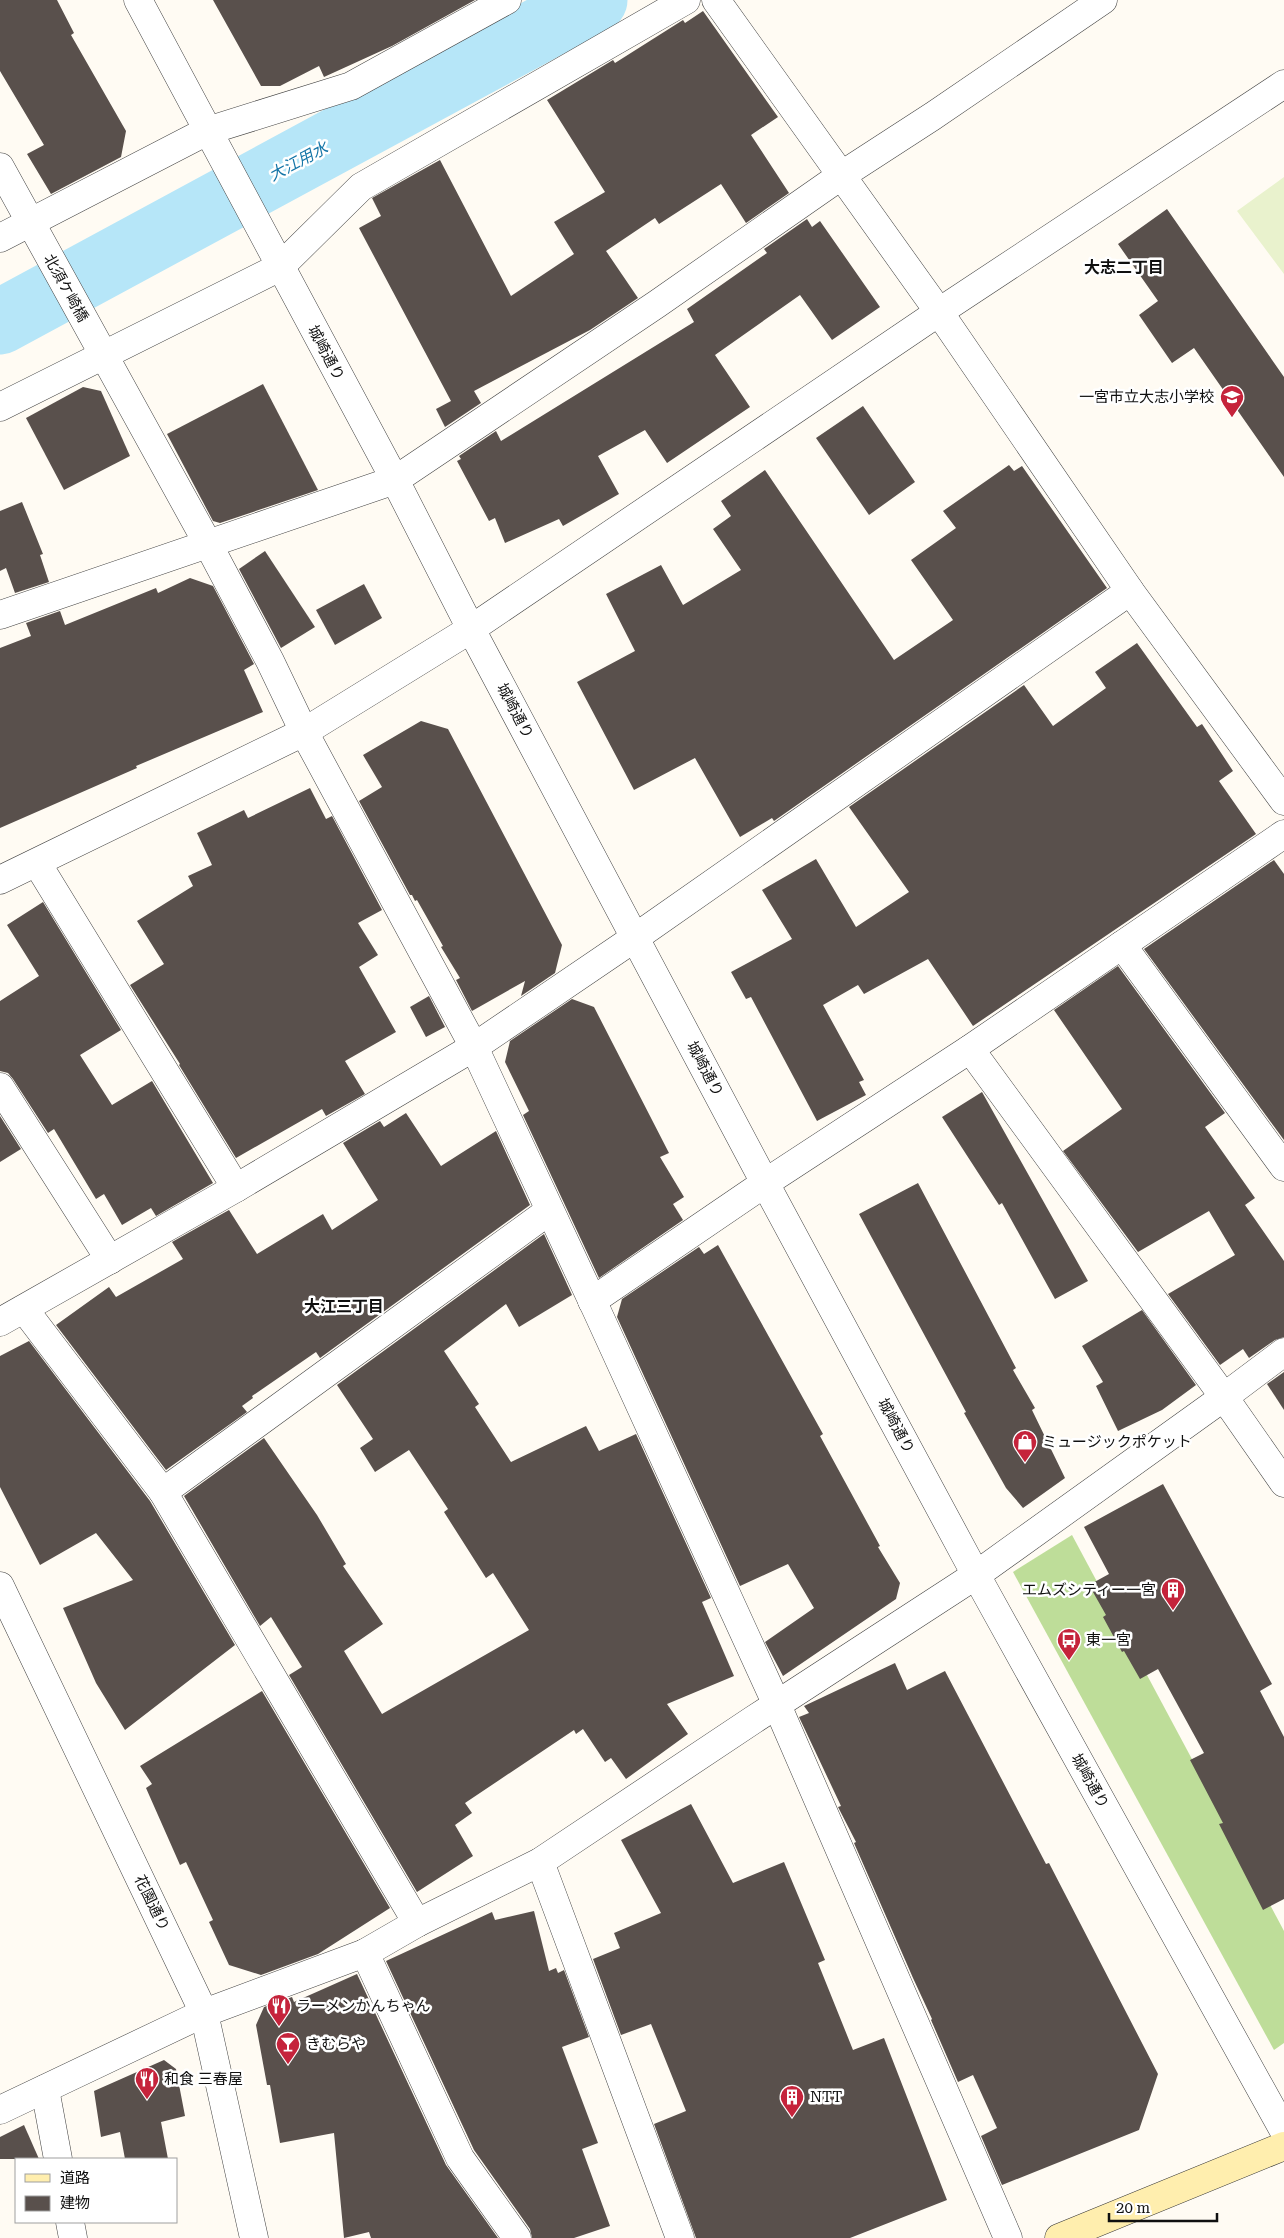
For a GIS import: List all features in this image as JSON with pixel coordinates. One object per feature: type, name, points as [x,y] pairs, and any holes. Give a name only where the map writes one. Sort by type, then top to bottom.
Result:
[{"type":"main road","points":[[1059,2238],[1284,2146]]},
{"type":"street","name":"城崎通り","points":[[138,0],[225,166],[395,480],[471,629],[765,1182],[976,1575],[1284,2131]]},
{"type":"street","points":[[0,238],[29,221],[207,131],[351,86],[507,0]]},
{"type":"street","points":[[0,406],[280,267],[361,187],[686,0]]},
{"type":"street","points":[[716,0],[939,312],[1130,591],[1284,801]]},
{"type":"street","points":[[0,615],[395,480],[657,304],[842,175],[934,116],[1103,0]]},
{"type":"street","points":[[0,880],[304,732],[471,629],[939,312],[1284,84]]},
{"type":"street","name":"北須ケ崎橋","points":[[0,167],[208,544],[270,660],[304,732],[474,1048],[777,1705],[1008,2238]]},
{"type":"street","points":[[0,1322],[236,1188],[474,1048],[636,937],[1130,591]]},
{"type":"street","points":[[592,1301],[765,1182],[970,1050],[1284,834]]},
{"type":"street","points":[[37,863],[236,1188]]},
{"type":"street","points":[[1122,945],[1284,1167]]},
{"type":"street","points":[[970,1050],[1224,1397],[1284,1483]]},
{"type":"street","points":[[0,1087],[110,1260]]},
{"type":"street","points":[[163,1492],[549,1211]]},
{"type":"street","points":[[24,1309],[163,1492],[417,1923]]},
{"type":"street","points":[[0,2110],[204,2012],[366,1953],[417,1923],[540,1862],[976,1575],[1284,1352]]},
{"type":"street","name":"花園通り","points":[[0,1586],[204,2012],[254,2238]]},
{"type":"street","points":[[540,1862],[680,2238]]},
{"type":"street","points":[[366,1953],[460,2158],[517,2238]]},
{"type":"street","points":[[45,2089],[58,2158]]},
{"type":"street","points":[[70,2223],[73,2238]]},
{"type":"green space","points":[[1284,177],[1284,274],[1237,211]]},
{"type":"green space","points":[[1072,1535],[1284,1931],[1284,2043],[1274,2050],[1013,1572]]},
{"type":"building","points":[[0,0],[57,0],[74,33],[71,35],[126,131],[121,157],[51,194],[27,154],[44,145],[0,71]]},
{"type":"building","points":[[213,0],[475,0],[392,46],[324,77],[319,66],[280,86],[261,86]]},
{"type":"building","points":[[703,11],[778,117],[751,135],[789,193],[746,223],[721,184],[659,224],[655,218],[606,251],[638,298],[590,330],[474,391],[481,403],[445,427],[436,409],[451,401],[359,228],[381,216],[372,198],[440,160],[511,296],[574,254],[554,222],[605,192],[547,100],[613,60],[615,63],[683,20],[685,23]]},
{"type":"building","points":[[1167,209],[1284,377],[1284,477],[1194,348],[1172,363],[1139,315],[1158,301],[1118,244]]},
{"type":"building","points":[[807,219],[812,227],[820,221],[880,307],[832,340],[800,295],[715,355],[750,407],[667,463],[645,430],[598,456],[619,494],[563,526],[559,519],[505,543],[495,518],[489,521],[457,461],[461,459],[459,456],[496,431],[501,441],[694,322],[687,309],[767,253],[764,249]]},
{"type":"building","points":[[263,384],[318,490],[220,523],[213,521],[167,434]]},
{"type":"building","points":[[83,387],[101,391],[130,456],[64,490],[26,418]]},
{"type":"building","points":[[863,406],[915,482],[869,515],[816,438]]},
{"type":"building","points":[[1009,465],[1014,471],[1022,466],[1107,588],[774,821],[772,818],[740,837],[695,758],[634,790],[577,682],[635,651],[606,594],[661,565],[683,605],[741,570],[713,529],[731,516],[721,501],[765,470],[894,660],[953,620],[911,560],[956,528],[943,511]]},
{"type":"building","points":[[22,502],[43,554],[40,555],[49,582],[15,593],[6,568],[0,571],[0,511]]},
{"type":"building","points":[[265,551],[315,627],[281,648],[239,569]]},
{"type":"building","points":[[190,578],[213,586],[254,664],[244,670],[263,712],[136,766],[137,768],[0,828],[0,648],[31,636],[26,623],[60,611],[65,625],[156,588],[158,593]]},
{"type":"building","points":[[364,584],[382,618],[335,645],[316,610]]},
{"type":"building","points":[[1137,643],[1197,727],[1202,724],[1233,771],[1219,781],[1256,834],[973,1026],[928,959],[864,994],[858,985],[823,1005],[864,1080],[859,1082],[866,1095],[817,1121],[751,997],[746,999],[731,972],[792,939],[762,890],[816,859],[856,927],[909,892],[849,807],[1024,685],[1053,726],[1106,688],[1095,672]]},
{"type":"building","points":[[421,721],[448,729],[562,945],[555,973],[521,996],[525,981],[472,1011],[456,980],[460,978],[441,947],[443,946],[417,900],[415,901],[412,895],[410,895],[359,801],[382,787],[363,755]]},
{"type":"building","points":[[310,788],[326,819],[332,816],[382,910],[358,923],[378,955],[359,967],[396,1032],[345,1061],[365,1094],[326,1116],[322,1109],[236,1158],[130,985],[164,964],[137,921],[193,886],[188,876],[212,865],[197,833],[244,810],[248,818]]},
{"type":"building","points":[[1274,860],[1284,874],[1284,1140],[1144,949]]},
{"type":"building","points":[[43,902],[121,1030],[80,1055],[112,1105],[152,1081],[213,1183],[156,1216],[151,1208],[122,1225],[104,1194],[96,1199],[54,1129],[48,1133],[13,1079],[8,1073],[0,1071],[0,1001],[39,976],[7,925]]},
{"type":"building","points":[[1118,966],[1225,1113],[1205,1127],[1255,1198],[1245,1205],[1284,1261],[1284,1337],[1275,1340],[1249,1358],[1243,1349],[1220,1365],[1168,1294],[1235,1255],[1209,1211],[1138,1252],[1063,1151],[1122,1109],[1054,1010]]},
{"type":"building","points":[[429,996],[445,1027],[426,1037],[410,1007]]},
{"type":"building","points":[[572,999],[594,1007],[669,1153],[660,1157],[684,1197],[673,1204],[683,1220],[599,1278],[523,1115],[529,1111],[505,1062],[510,1041]]},
{"type":"building","points":[[982,1092],[1088,1281],[1055,1299],[1002,1203],[999,1205],[942,1117]]},
{"type":"building","points":[[406,1113],[441,1166],[496,1131],[530,1205],[320,1358],[316,1352],[252,1396],[253,1398],[242,1406],[247,1412],[166,1470],[56,1325],[109,1287],[116,1297],[183,1259],[172,1242],[229,1210],[257,1254],[323,1214],[332,1230],[378,1200],[343,1143],[380,1121],[384,1127]]},
{"type":"building","points":[[0,1116],[21,1149],[0,1162]]},
{"type":"building","points":[[918,1183],[1016,1368],[1013,1370],[1035,1408],[1032,1410],[1065,1478],[1023,1508],[1006,1488],[964,1413],[966,1412],[859,1214]]},
{"type":"building","points":[[544,1234],[572,1295],[519,1327],[506,1304],[444,1351],[479,1404],[475,1407],[511,1462],[586,1426],[599,1451],[636,1434],[711,1598],[702,1602],[734,1676],[667,1704],[688,1734],[626,1779],[611,1758],[605,1762],[583,1729],[576,1734],[574,1730],[465,1803],[472,1813],[455,1825],[473,1856],[417,1892],[289,1675],[302,1667],[271,1617],[260,1626],[184,1496],[264,1438],[317,1515],[346,1564],[343,1566],[383,1624],[344,1651],[382,1714],[529,1630],[493,1573],[486,1578],[444,1512],[448,1509],[409,1450],[375,1472],[360,1448],[373,1439],[337,1385]]},
{"type":"building","points":[[718,1245],[823,1434],[820,1436],[880,1546],[878,1547],[900,1583],[896,1599],[783,1676],[765,1642],[814,1608],[788,1564],[740,1586],[617,1317],[622,1299],[699,1247],[704,1254]]},
{"type":"building","points":[[1142,1310],[1196,1385],[1162,1410],[1118,1431],[1096,1386],[1103,1382],[1082,1346]]},
{"type":"building","points":[[29,1341],[150,1501],[235,1645],[125,1730],[96,1683],[63,1608],[133,1580],[96,1533],[40,1565],[0,1487],[0,1356]]},
{"type":"building","points":[[1284,1372],[1284,1410],[1267,1384]]},
{"type":"building","name":"エムズシティー一宮","points":[[1163,1484],[1272,1684],[1260,1691],[1284,1737],[1284,1899],[1263,1910],[1219,1824],[1223,1823],[1190,1760],[1204,1753],[1158,1669],[1140,1679],[1124,1651],[1122,1652],[1103,1617],[1106,1615],[1089,1585],[1109,1574],[1084,1527]]},
{"type":"building","points":[[895,1663],[907,1690],[945,1671],[1046,1864],[1049,1863],[1158,2074],[1139,2130],[1002,2185],[981,2136],[997,2128],[973,2075],[958,2082],[854,1843],[856,1842],[838,1807],[841,1806],[799,1717],[809,1713],[804,1706]]},
{"type":"building","points":[[262,1691],[390,1908],[318,1954],[261,1975],[229,1965],[209,1922],[213,1920],[186,1862],[180,1865],[146,1788],[152,1784],[140,1766]]},
{"type":"building","points":[[691,1804],[733,1883],[784,1862],[825,1960],[818,1963],[853,2050],[884,2038],[947,2200],[850,2238],[696,2238],[654,2124],[686,2111],[651,2024],[621,2035],[593,1959],[620,1948],[614,1933],[661,1913],[621,1840]]},
{"type":"building","points":[[534,1911],[549,1971],[556,1968],[558,1973],[564,1970],[589,2037],[562,2047],[598,2143],[582,2149],[610,2226],[574,2238],[532,2238],[530,2229],[474,2150],[386,1961],[492,1912],[495,1920]]},
{"type":"building","points":[[357,1974],[446,2165],[498,2238],[371,2238],[369,2232],[344,2238],[334,2133],[280,2143],[270,2085],[267,2085],[256,2025],[264,2007],[292,1997],[294,2002]]},
{"type":"building","points":[[164,2060],[176,2069],[185,2116],[161,2122],[168,2158],[125,2158],[120,2132],[101,2137],[94,2091]]},
{"type":"building","points":[[24,2125],[39,2158],[0,2159],[0,2137]]},
{"type":"waterway","name":"大江用水","points":[[0,322],[595,0]]},
{"type":"place","name":"一宮市立大志小学校","points":[[1232,418]]},
{"type":"place","name":"ミュージックポケット","points":[[1025,1463]]},
{"type":"place","name":"エムズシティー一宮","points":[[1173,1611]]},
{"type":"place","name":"東一宮","points":[[1069,1661]]},
{"type":"place","name":"ラーメンかんちゃん","points":[[279,2027]]},
{"type":"place","name":"きむらや","points":[[288,2065]]},
{"type":"place","name":"和食 三春屋","points":[[147,2100]]},
{"type":"place","name":"NTT","points":[[792,2118]]},
{"type":"district","name":"大志二丁目","points":[[1124,267]]},
{"type":"district","name":"大江三丁目","points":[[344,1306]]}]
